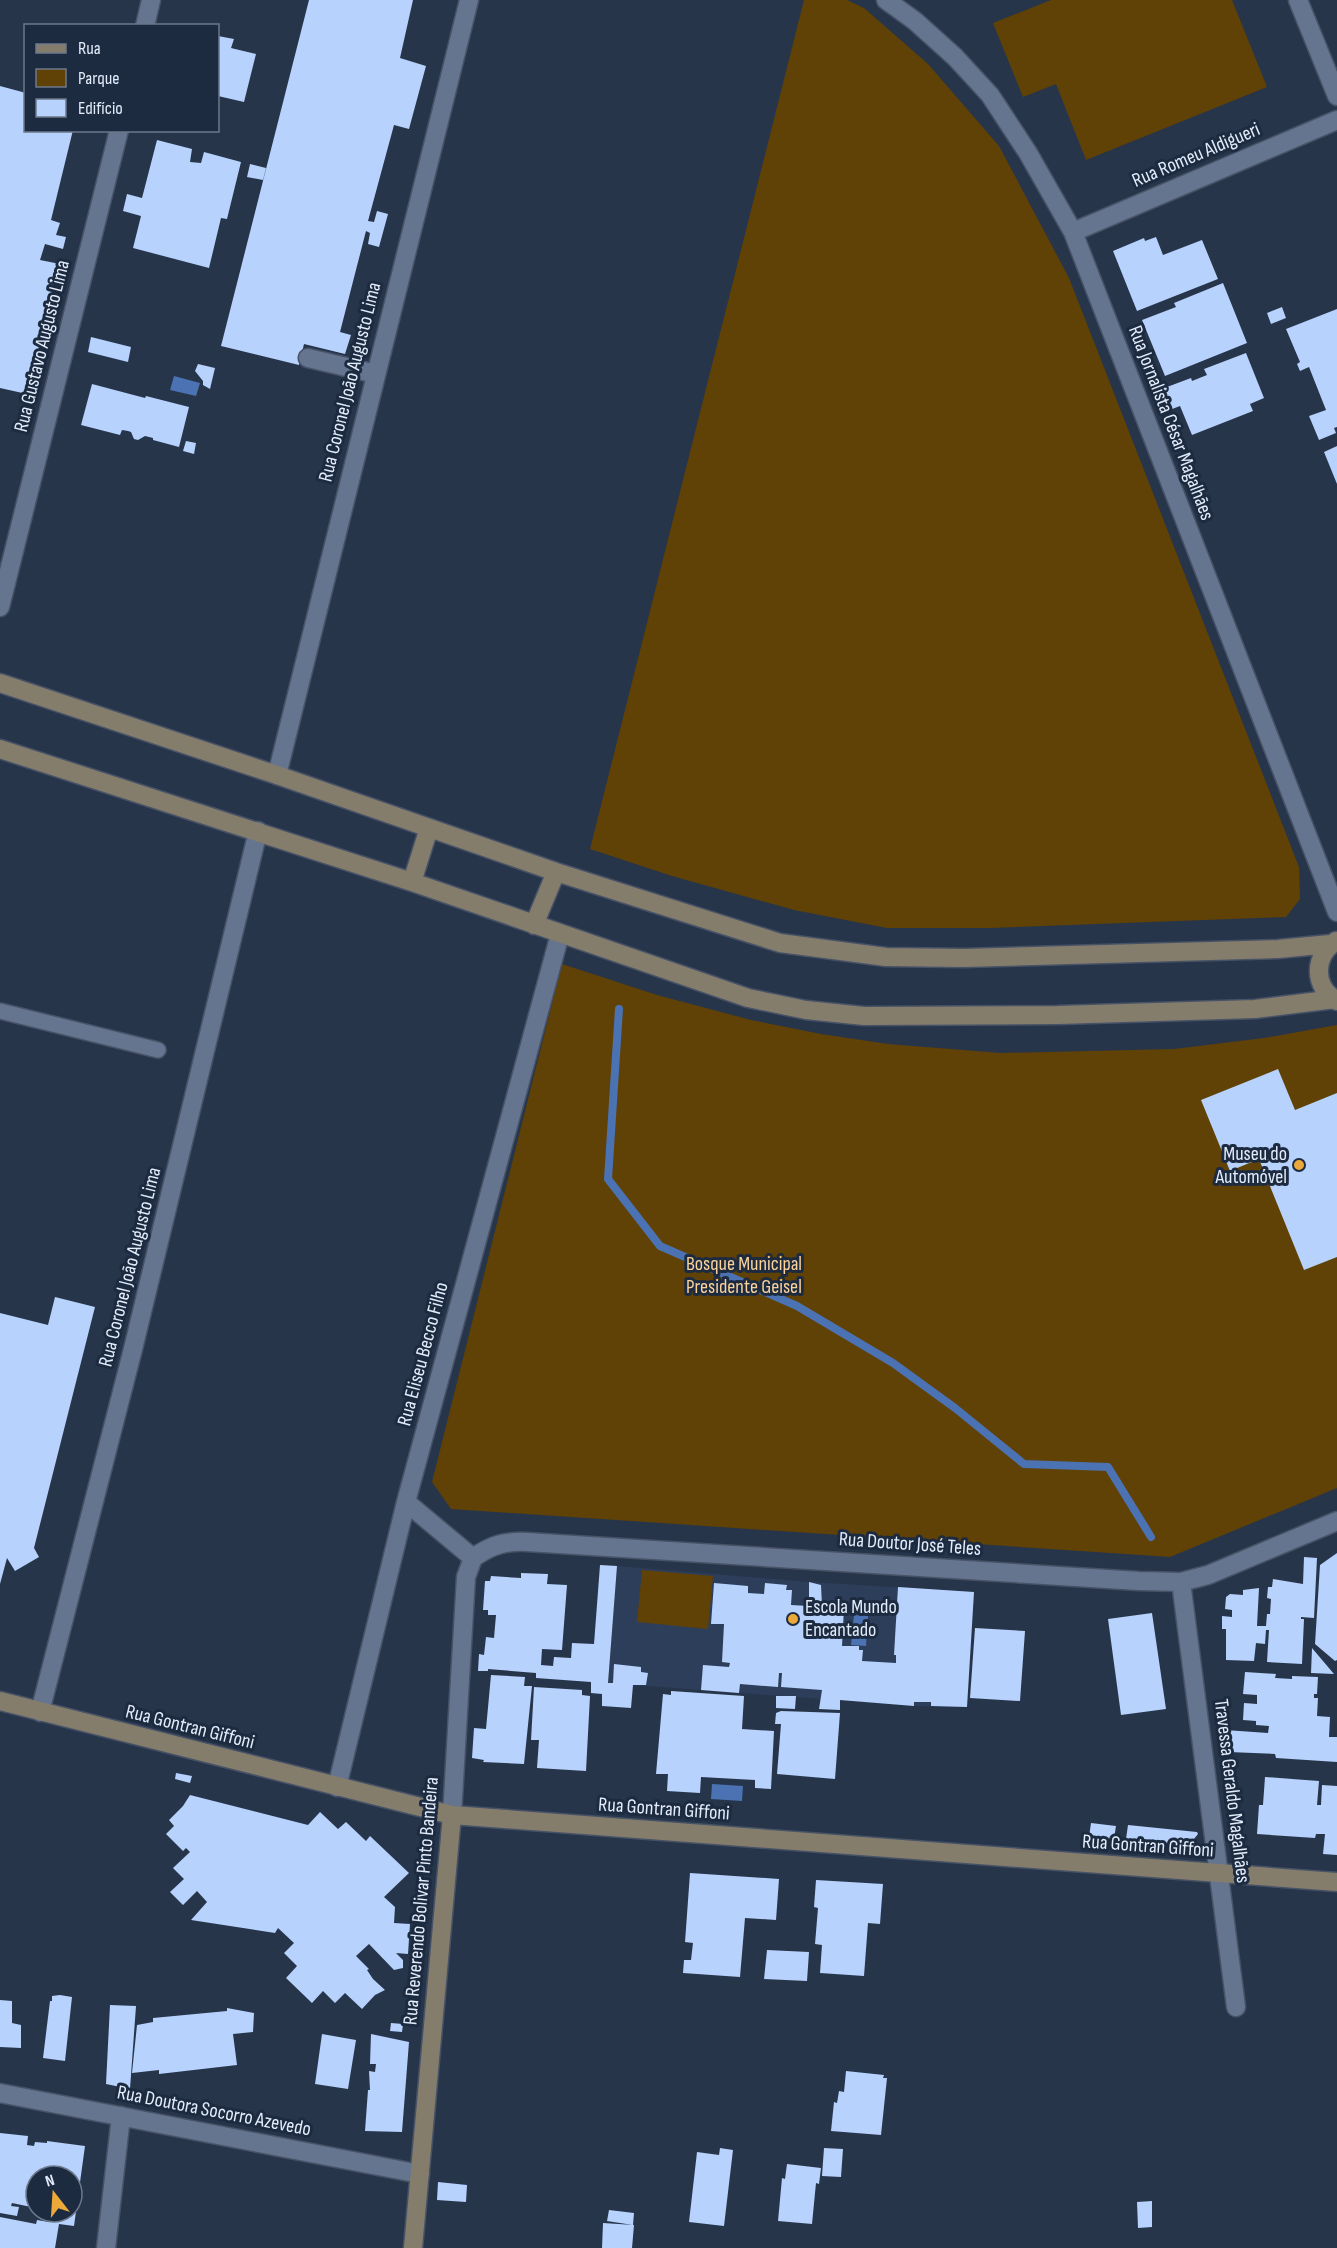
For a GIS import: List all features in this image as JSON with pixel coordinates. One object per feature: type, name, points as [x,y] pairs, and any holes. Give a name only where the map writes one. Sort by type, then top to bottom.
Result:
[{"type":"main road","points":[[0,683],[277,775],[556,872],[780,943],[886,957],[976,958],[1278,949],[1334,942]]},
{"type":"main road","points":[[0,749],[412,882],[748,998],[806,1010],[864,1016],[1058,1015],[1255,1009],[1336,1000]]},
{"type":"main road","points":[[412,882],[429,828]]},
{"type":"main road","points":[[534,925],[556,872]]},
{"type":"main road","points":[[1334,942],[1322,954],[1319,977],[1323,988],[1336,1000]]},
{"type":"main road","name":"Rua Gontran Giffoni","points":[[0,1701],[452,1815],[1337,1882]]},
{"type":"main road","name":"Rua Reverendo Bolivar Pinto Bandeira","points":[[413,2248],[452,1815]]},
{"type":"street","points":[[145,24],[151,0]]},
{"type":"street","name":"Rua Coronel João Augusto Lima","points":[[277,775],[470,0]]},
{"type":"street","name":"Rua Jornalista César Magalhães","points":[[886,0],[915,21],[955,57],[990,95],[1028,153],[1072,232],[1337,912]]},
{"type":"street","points":[[1298,0],[1337,96]]},
{"type":"street","name":"Rua Romeu Aldigueri","points":[[1072,232],[1337,120]]},
{"type":"street","name":"Rua Gustavo Augusto Lima","points":[[0,608],[118,132]]},
{"type":"street","points":[[308,358],[376,374]]},
{"type":"street","name":"Rua Coronel João Augusto Lima","points":[[40,1712],[133,1349],[258,831]]},
{"type":"street","name":"Rua Eliseu Becco Filho","points":[[337,1787],[406,1502],[560,934]]},
{"type":"street","points":[[406,1502],[473,1558]]},
{"type":"street","name":"Rua Doutor José Teles","points":[[473,1558],[488,1547],[507,1541],[1181,1582],[1208,1575],[1337,1521]]},
{"type":"street","name":"Rua Reverendo Bolivar Pinto Bandeira","points":[[452,1815],[466,1577],[473,1558]]},
{"type":"street","name":"Travessa Geraldo Magalhães","points":[[1181,1582],[1236,2007]]},
{"type":"street","name":"Rua Doutora Socorro Azevedo","points":[[0,2093],[420,2174]]},
{"type":"street","points":[[106,2248],[121,2116]]},
{"type":"lane","points":[[0,1011],[158,1050]]},
{"type":"shaded area","name":"Escola Mundo Encantado","points":[[617,1566],[809,1582],[974,1592],[967,1707],[914,1706],[608,1683]]},
{"type":"green space","points":[[804,0],[847,0],[864,8],[928,64],[999,146],[1069,278],[1299,867],[1300,899],[1286,917],[990,928],[887,928],[794,910],[672,876],[590,849]]},
{"type":"green space","points":[[1051,0],[1232,0],[1267,87],[1086,160],[1056,84],[1023,97],[993,23]]},
{"type":"green space","name":"Bosque Municipal Presidente Geisel","points":[[562,964],[657,995],[751,1020],[888,1044],[1001,1053],[1174,1049],[1264,1038],[1337,1025],[1337,1488],[1170,1557],[451,1509],[432,1482]]},
{"type":"green space","points":[[642,1570],[713,1576],[708,1629],[637,1622]]},
{"type":"water","points":[[174,376],[200,383],[196,396],[170,390]]},
{"type":"water","points":[[854,1615],[868,1616],[866,1646],[851,1645]]},
{"type":"water","points":[[712,1784],[743,1786],[742,1801],[711,1799]]},
{"type":"building","points":[[309,0],[413,0],[400,58],[426,66],[409,129],[394,125],[368,221],[374,222],[377,211],[388,214],[379,247],[368,244],[370,233],[366,231],[340,332],[351,335],[345,354],[304,344],[299,365],[221,346]]},
{"type":"building","points":[[219,36],[234,39],[231,48],[256,54],[244,102],[219,96]]},
{"type":"building","points":[[0,86],[24,92],[24,132],[73,132],[51,220],[60,223],[56,235],[66,237],[63,249],[45,244],[40,260],[60,264],[27,394],[0,388]]},
{"type":"building","points":[[157,140],[192,149],[190,162],[201,163],[204,152],[241,162],[227,219],[221,218],[209,268],[133,248],[141,216],[123,211],[127,194],[142,198]]},
{"type":"building","points":[[250,164],[266,168],[263,180],[247,177]]},
{"type":"building","points":[[1156,237],[1163,255],[1202,240],[1218,279],[1137,311],[1113,251],[1144,238],[1145,241]]},
{"type":"building","points":[[1223,283],[1247,343],[1165,376],[1142,320],[1176,307],[1174,303]]},
{"type":"building","points":[[1282,307],[1286,318],[1271,324],[1267,313]]},
{"type":"building","points":[[1337,309],[1337,427],[1334,428],[1336,433],[1319,440],[1309,416],[1326,410],[1309,367],[1300,371],[1297,364],[1300,362],[1286,329]]},
{"type":"building","points":[[91,337],[131,347],[128,362],[88,352]]},
{"type":"building","points":[[1246,353],[1264,398],[1250,404],[1253,411],[1192,435],[1180,406],[1167,411],[1159,390],[1191,378],[1192,381],[1207,375],[1204,369]]},
{"type":"building","points":[[198,364],[215,368],[210,389],[203,385],[203,381],[195,371]]},
{"type":"building","points":[[92,384],[189,407],[179,447],[145,436],[138,440],[134,439],[128,431],[122,430],[120,435],[81,425]]},
{"type":"building","points":[[186,441],[196,443],[194,454],[183,451]]},
{"type":"building","points":[[1337,446],[1337,484],[1324,452]]},
{"type":"building","name":"Museu do Automóvel","points":[[1278,1069],[1295,1110],[1337,1093],[1337,1257],[1304,1270],[1259,1159],[1230,1171],[1201,1100]]},
{"type":"building","points":[[55,1297],[95,1307],[34,1548],[39,1557],[15,1571],[7,1558],[0,1584],[0,1313],[48,1325]]},
{"type":"building","points":[[1337,1553],[1337,1660],[1335,1661],[1315,1644],[1320,1565]]},
{"type":"building","points":[[1304,1557],[1317,1558],[1314,1618],[1301,1617],[1304,1619],[1302,1664],[1267,1662],[1269,1630],[1266,1630],[1265,1644],[1256,1643],[1254,1661],[1226,1660],[1226,1629],[1222,1629],[1222,1616],[1232,1617],[1232,1610],[1225,1609],[1226,1597],[1230,1594],[1243,1595],[1243,1590],[1259,1588],[1257,1626],[1266,1626],[1271,1599],[1267,1598],[1268,1587],[1272,1587],[1273,1579],[1303,1584]]},
{"type":"building","points":[[600,1565],[617,1566],[608,1683],[613,1683],[614,1664],[641,1667],[641,1672],[648,1673],[646,1685],[633,1685],[631,1708],[602,1706],[602,1694],[591,1693],[591,1682],[536,1678],[536,1673],[488,1669],[488,1671],[478,1671],[479,1654],[484,1655],[486,1637],[494,1638],[496,1615],[488,1615],[488,1610],[483,1610],[485,1581],[490,1581],[491,1576],[521,1578],[521,1573],[548,1574],[547,1584],[567,1585],[562,1650],[542,1649],[541,1665],[553,1666],[554,1657],[571,1658],[572,1643],[594,1644]]},
{"type":"building","points":[[809,1582],[821,1585],[822,1606],[844,1608],[842,1646],[859,1646],[859,1650],[863,1650],[862,1661],[896,1663],[896,1655],[894,1655],[898,1587],[974,1592],[967,1707],[931,1706],[931,1702],[914,1702],[914,1706],[840,1700],[840,1710],[819,1709],[822,1690],[781,1687],[782,1673],[779,1673],[778,1687],[740,1684],[739,1693],[701,1690],[703,1665],[729,1667],[730,1663],[722,1662],[724,1624],[711,1624],[714,1583],[748,1586],[748,1593],[764,1594],[765,1583],[787,1585],[786,1590],[792,1590],[791,1605],[809,1606]]},
{"type":"building","points":[[1152,1613],[1166,1709],[1121,1715],[1108,1619]]},
{"type":"building","points":[[975,1628],[1025,1631],[1020,1701],[970,1698]]},
{"type":"building","points":[[1312,1648],[1334,1674],[1311,1673]]},
{"type":"building","points":[[1245,1672],[1276,1674],[1275,1678],[1318,1677],[1317,1694],[1314,1694],[1314,1698],[1318,1698],[1317,1716],[1330,1717],[1329,1737],[1337,1737],[1337,1762],[1276,1758],[1275,1754],[1229,1752],[1225,1730],[1268,1733],[1269,1726],[1256,1725],[1256,1721],[1243,1720],[1244,1703],[1257,1704],[1257,1695],[1243,1694]]},
{"type":"building","points":[[491,1675],[525,1677],[524,1686],[532,1686],[524,1764],[483,1762],[484,1760],[472,1758],[474,1728],[486,1729]]},
{"type":"building","points":[[534,1687],[582,1690],[582,1695],[590,1696],[586,1771],[537,1768],[539,1740],[531,1740]]},
{"type":"building","points":[[671,1691],[744,1696],[742,1729],[774,1731],[771,1789],[755,1788],[755,1780],[701,1777],[700,1793],[667,1791],[668,1774],[656,1774],[663,1694],[671,1695]]},
{"type":"building","points":[[776,1696],[796,1696],[795,1709],[776,1708]]},
{"type":"building","points":[[781,1711],[840,1713],[835,1779],[777,1774],[781,1724],[775,1724],[776,1713]]},
{"type":"building","points":[[176,1773],[192,1776],[190,1783],[175,1779]]},
{"type":"building","points":[[1265,1777],[1319,1781],[1317,1805],[1321,1805],[1322,1785],[1337,1786],[1337,1855],[1323,1854],[1325,1834],[1316,1834],[1315,1838],[1257,1834],[1259,1805],[1263,1805]]},
{"type":"building","points":[[190,1795],[308,1825],[320,1812],[338,1829],[346,1822],[366,1841],[370,1836],[409,1873],[384,1897],[395,1907],[394,1923],[410,1924],[408,1954],[396,1953],[403,1960],[403,1968],[394,1970],[369,1944],[356,1956],[369,1969],[367,1970],[373,1979],[385,1990],[375,1995],[362,2009],[345,1993],[335,2003],[323,1991],[312,2003],[286,1978],[297,1966],[284,1953],[294,1943],[278,1928],[275,1933],[191,1920],[207,1902],[197,1891],[183,1905],[170,1892],[184,1879],[173,1868],[190,1852],[186,1848],[183,1851],[166,1834],[174,1826],[169,1820]]},
{"type":"building","points":[[1091,1823],[1116,1826],[1114,1839],[1089,1837]]},
{"type":"building","points":[[1128,1825],[1197,1832],[1198,1834],[1189,1845],[1126,1839]]},
{"type":"building","points":[[690,1873],[779,1879],[776,1920],[745,1918],[740,1977],[683,1973],[684,1960],[691,1960],[693,1943],[685,1942]]},
{"type":"building","points":[[816,1880],[883,1884],[880,1924],[868,1923],[864,1976],[820,1973],[822,1945],[815,1944],[818,1908],[814,1907]]},
{"type":"building","points":[[767,1950],[809,1952],[807,1981],[764,1979]]},
{"type":"building","points":[[52,1996],[72,1997],[65,2061],[43,2058],[50,2001],[52,2001]]},
{"type":"building","points":[[0,2000],[12,2001],[12,2023],[21,2025],[21,2048],[0,2047]]},
{"type":"building","points":[[110,2005],[136,2006],[130,2089],[106,2084]]},
{"type":"building","points":[[227,2008],[254,2013],[253,2032],[233,2034],[237,2065],[159,2074],[159,2070],[132,2073],[137,2025],[153,2022],[153,2018],[227,2011]]},
{"type":"building","points":[[391,2023],[403,2024],[402,2032],[390,2031]]},
{"type":"building","points":[[322,2034],[356,2040],[348,2089],[315,2084]]},
{"type":"building","points":[[371,2034],[409,2042],[402,2132],[365,2131],[368,2090],[370,2090],[369,2071],[375,2072],[376,2064],[370,2064]]},
{"type":"building","points":[[846,2071],[884,2075],[883,2078],[887,2078],[881,2135],[831,2131],[834,2102],[837,2103],[839,2091],[844,2092]]},
{"type":"building","points":[[0,2133],[28,2136],[27,2145],[34,2146],[35,2142],[47,2143],[47,2141],[85,2146],[83,2164],[24,2164],[24,2206],[12,2203],[11,2206],[19,2207],[17,2216],[0,2213]]},
{"type":"building","points":[[720,2148],[733,2150],[724,2226],[689,2222],[697,2152],[719,2155]]},
{"type":"building","points":[[824,2148],[843,2149],[841,2177],[822,2176]]},
{"type":"building","points":[[787,2164],[821,2168],[819,2184],[816,2183],[812,2224],[778,2221],[782,2178],[785,2179]]},
{"type":"building","points":[[438,2182],[467,2185],[466,2202],[437,2200]]},
{"type":"building","points":[[1152,2201],[1152,2227],[1138,2228],[1137,2202]]},
{"type":"building","points":[[609,2210],[634,2213],[633,2225],[607,2221]]},
{"type":"building","points":[[0,2217],[24,2222],[24,2224],[59,2224],[55,2248],[0,2248]]},
{"type":"building","points":[[603,2223],[634,2225],[632,2248],[602,2248]]},
{"type":"waterway","points":[[619,1009],[608,1179],[660,1246],[797,1306],[893,1363],[955,1408],[1024,1464],[1108,1467],[1151,1537]]},
{"type":"place","name":"Museu do Automóvel","points":[[1299,1165]]},
{"type":"place","name":"Escola Mundo Encantado","points":[[793,1619]]}]
